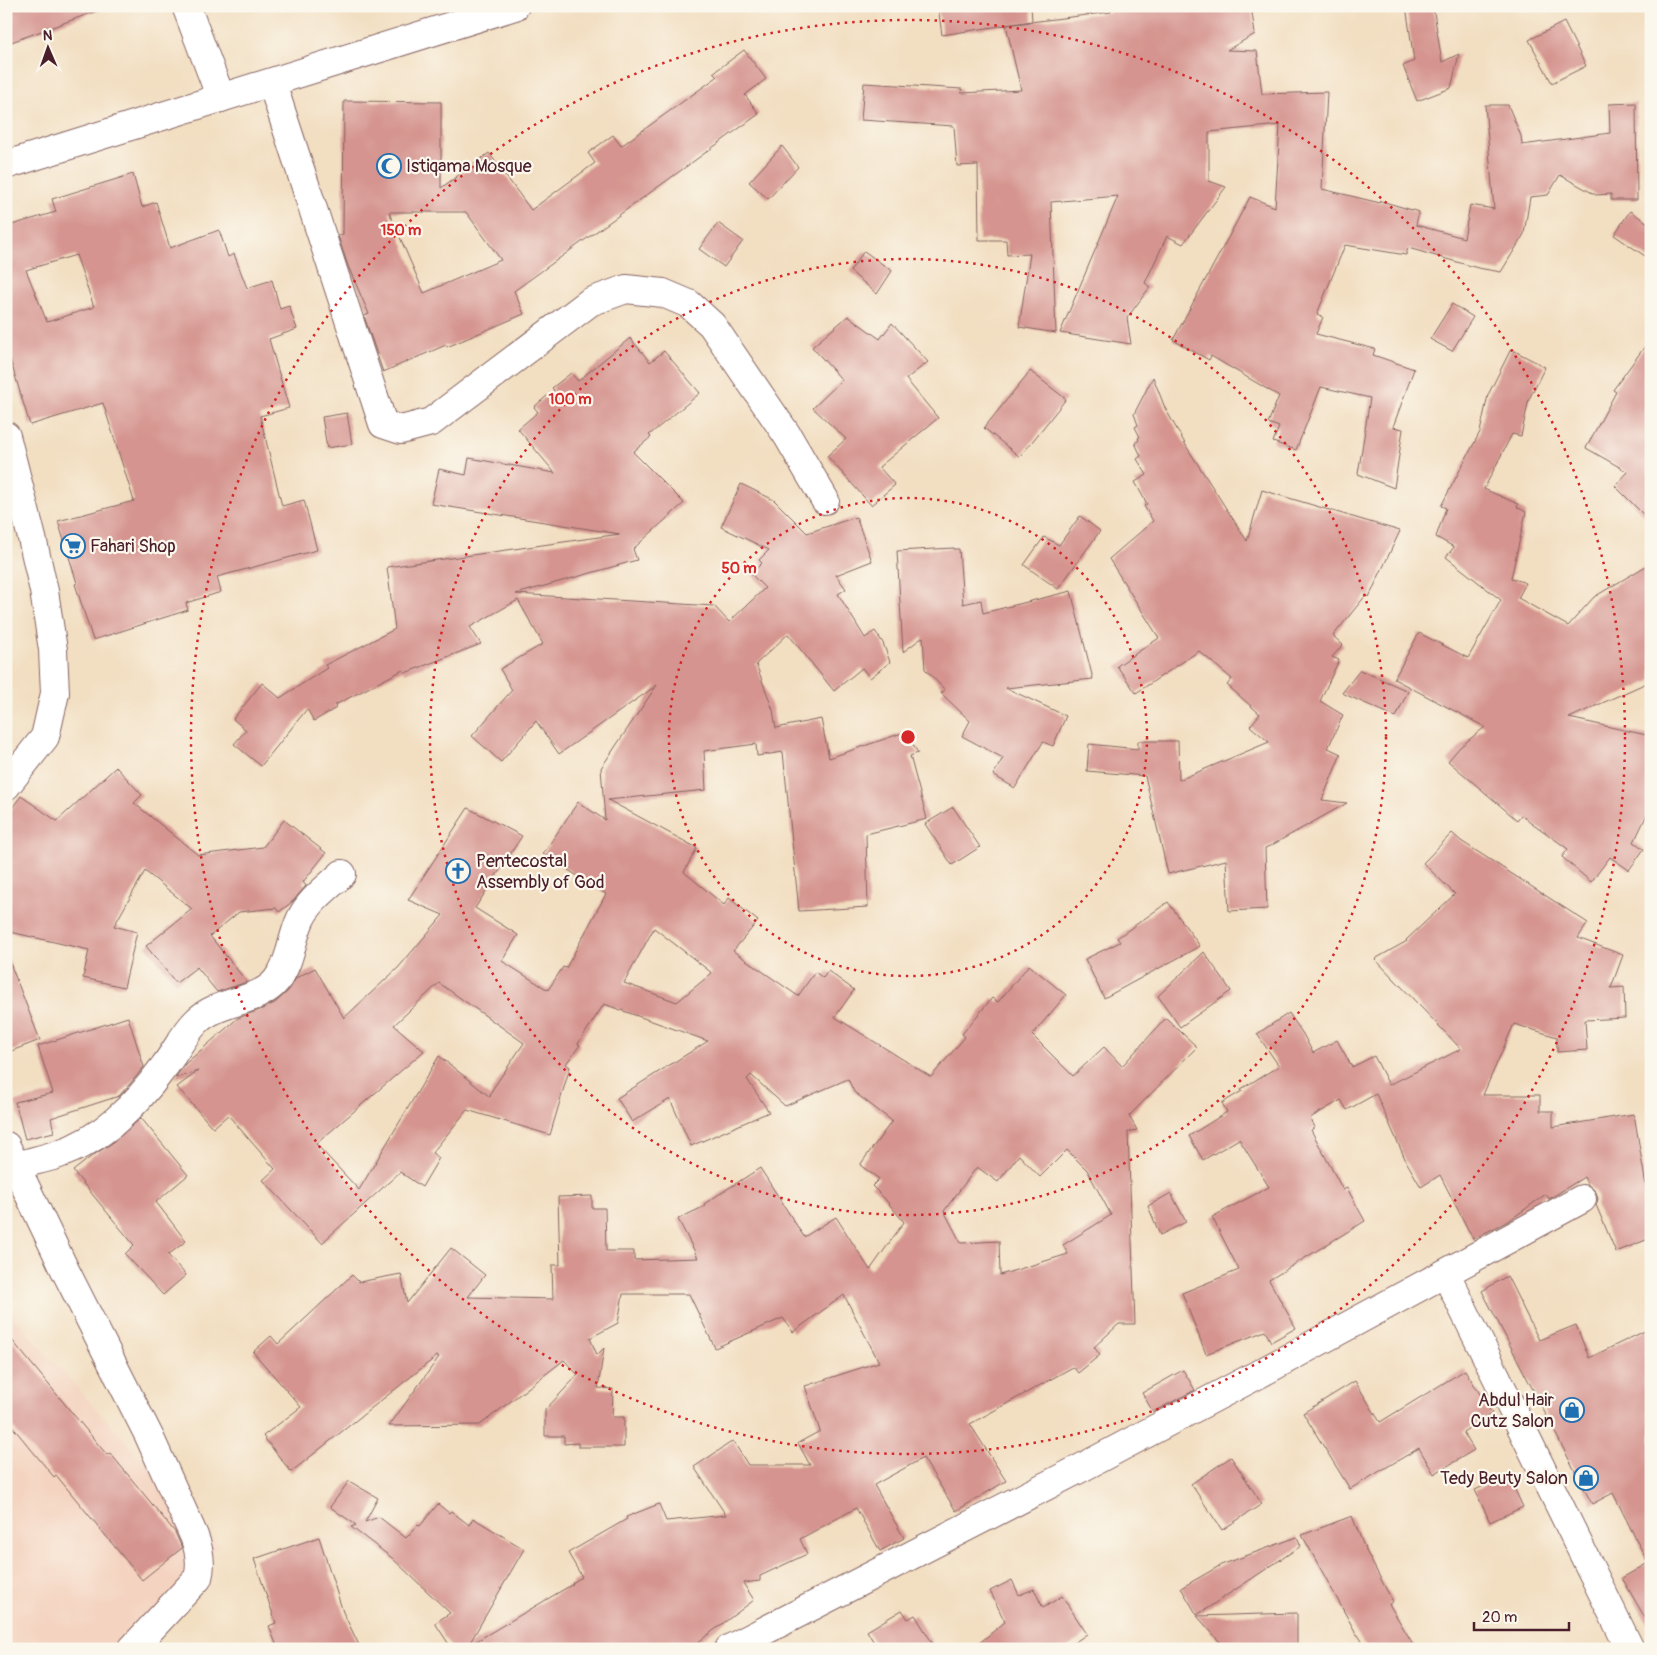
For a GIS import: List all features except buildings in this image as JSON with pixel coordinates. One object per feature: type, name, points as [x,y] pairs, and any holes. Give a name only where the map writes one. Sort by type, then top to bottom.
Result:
[{"type":"street","points":[[186,6],[221,98]]},
{"type":"street","points":[[6,165],[515,6]]},
{"type":"street","points":[[272,83],[384,424],[401,430],[431,422],[590,302],[626,289],[663,293],[689,304],[712,325],[787,435],[826,500]]},
{"type":"street","points":[[6,436],[44,591],[52,650],[54,692],[46,737],[6,786]]},
{"type":"street","points":[[132,1649],[198,1578],[200,1567],[198,1548],[149,1436],[65,1270],[11,1156],[65,1151],[87,1141],[118,1120],[142,1097],[196,1021],[216,1008],[260,993],[274,984],[284,971],[301,917],[312,900],[342,874]]},
{"type":"street","points":[[742,1646],[1446,1274],[1582,1199]]},
{"type":"street","points":[[1446,1274],[1623,1647]]},
{"type":"shaded area","points":[[6,1309],[219,1545],[126,1649],[6,1649]]},
{"type":"place","name":"Istiqama Mosque","points":[[389,166]]},
{"type":"place","name":"Fahari Shop","points":[[73,546]]},
{"type":"place","name":"Pentecostal Assembly of God","points":[[458,871]]},
{"type":"place","name":"Abdul Hair Cutz Salon","points":[[1572,1410]]},
{"type":"place","name":"Tedy Beuty Salon","points":[[1586,1478]]}]
